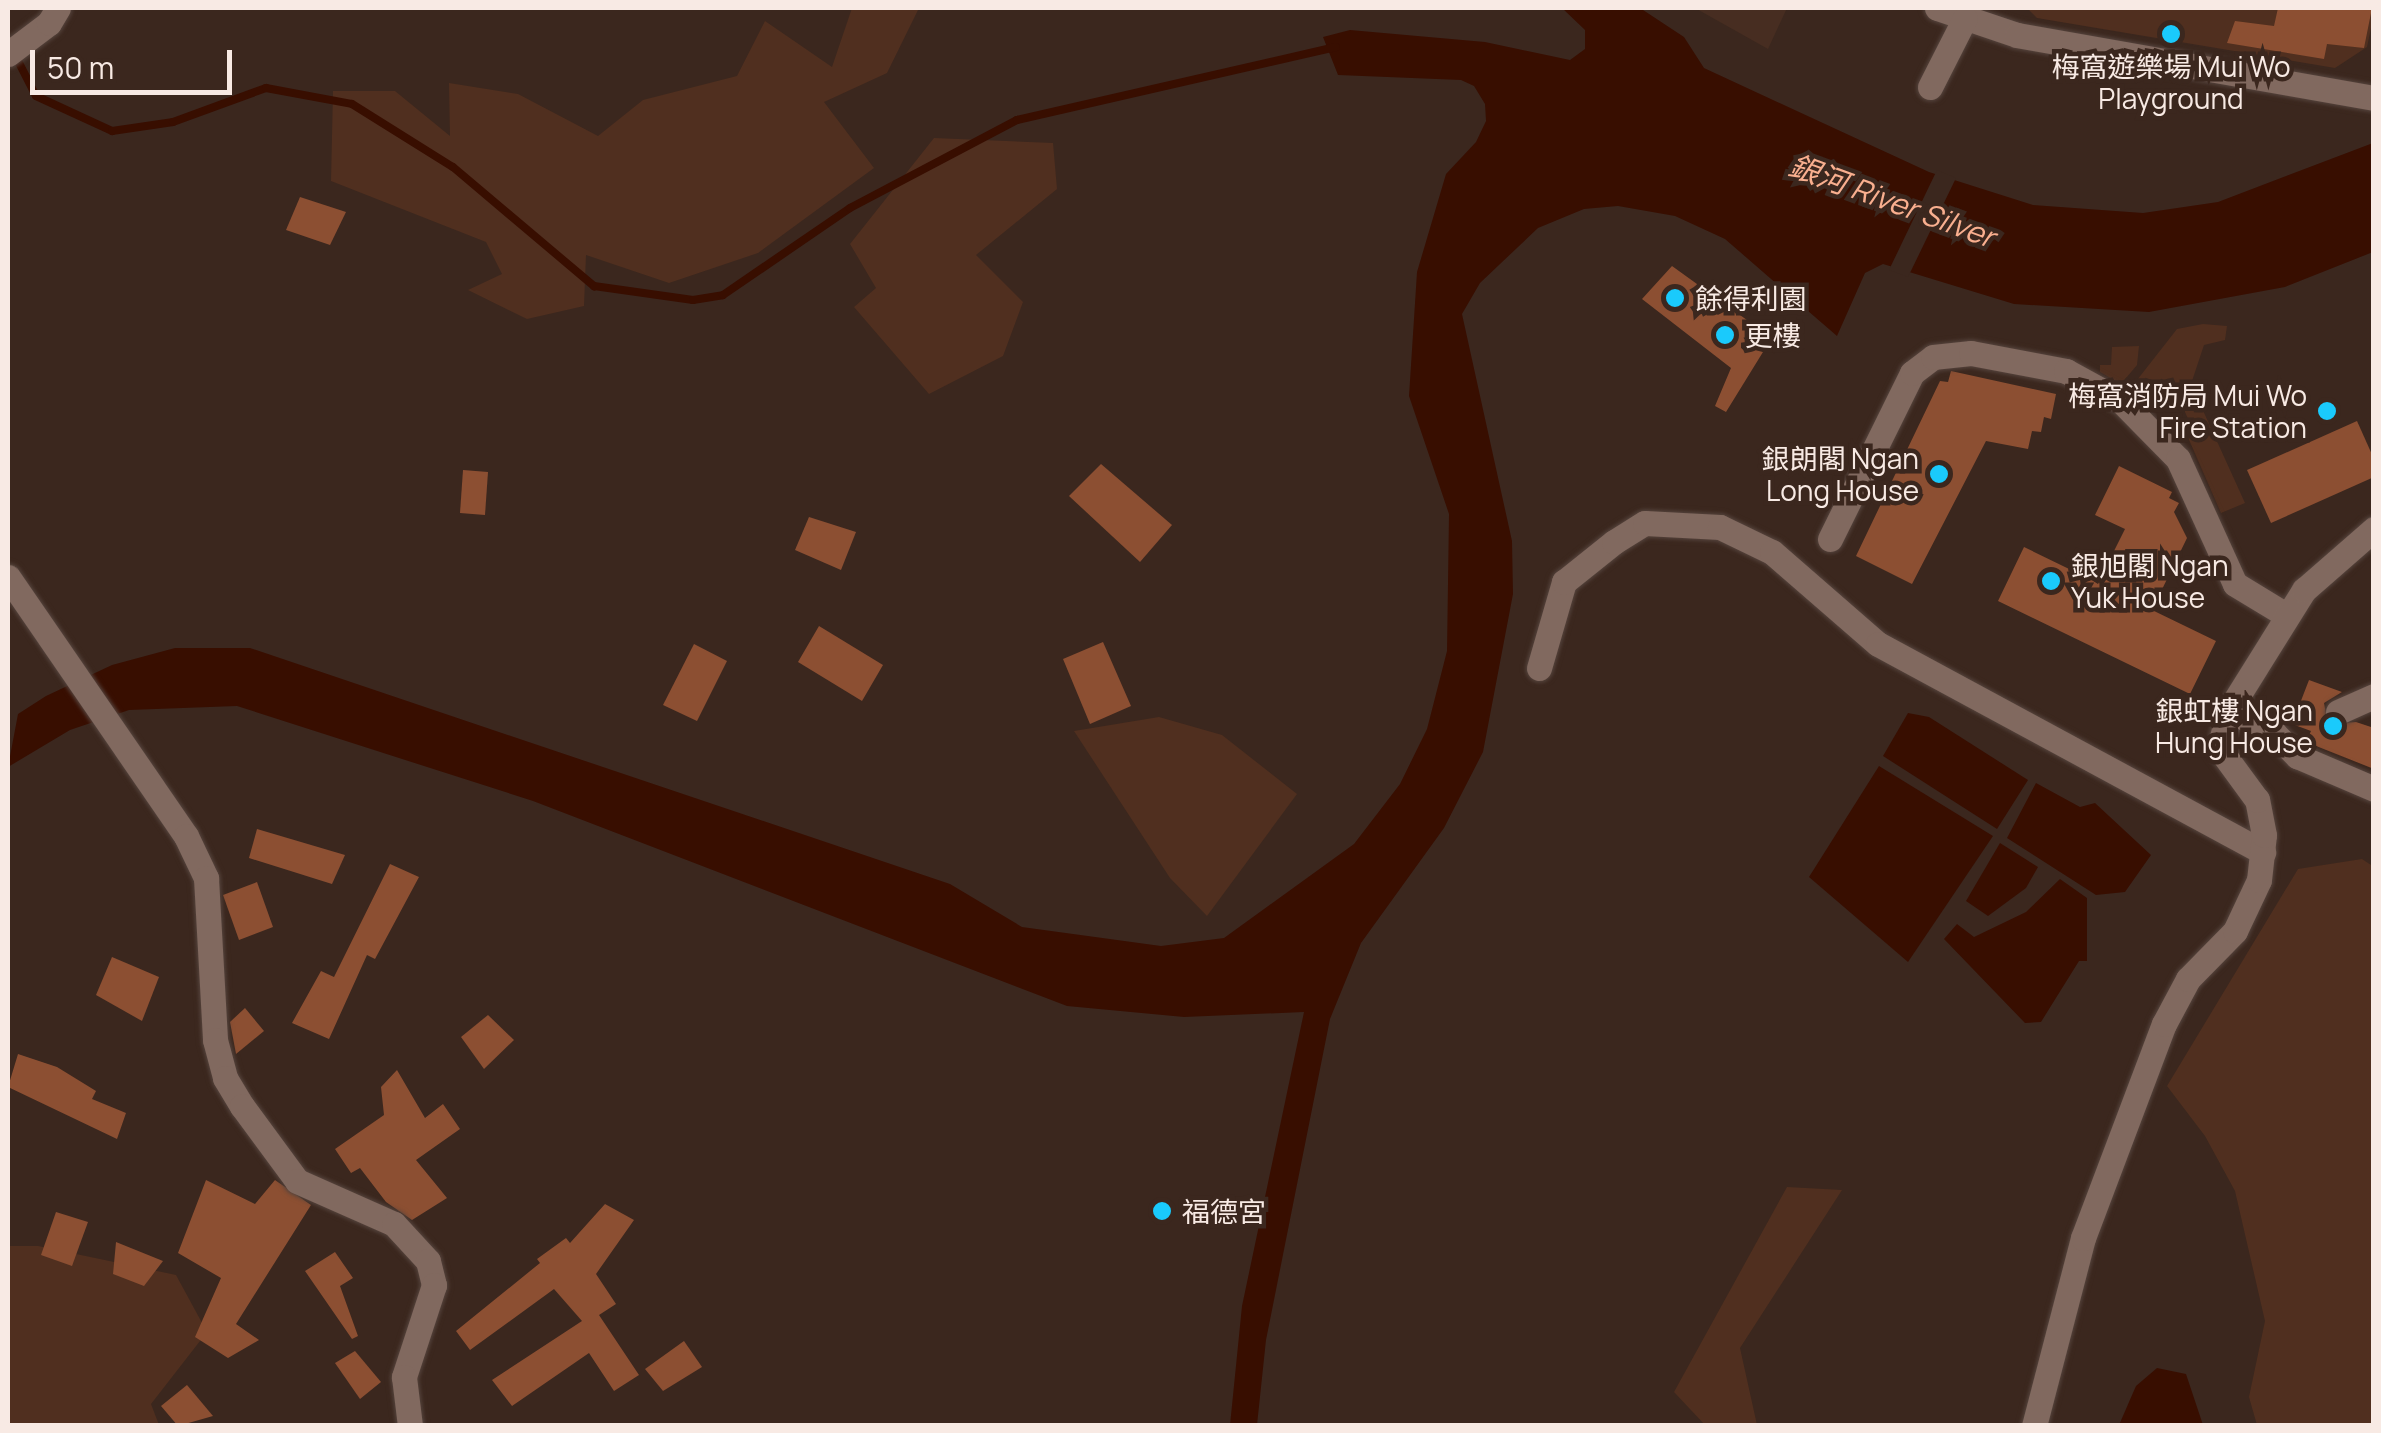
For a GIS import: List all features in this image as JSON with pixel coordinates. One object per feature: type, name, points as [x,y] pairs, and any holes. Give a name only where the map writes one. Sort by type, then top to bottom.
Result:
[{"type":"street","points":[[1937,8],[1965,18],[1994,17],[2374,98]]},
{"type":"street","points":[[8,54],[54,15]]},
{"type":"street","points":[[1930,87],[1965,18]]},
{"type":"street","points":[[1830,539],[1912,373],[1933,357],[1971,353],[2066,371],[2133,411],[2190,481],[2226,572],[2246,595],[2286,616]]},
{"type":"street","points":[[1540,668],[1564,582],[1614,542],[1645,522],[1720,526],[1772,552],[1878,644],[2263,852]]},
{"type":"street","points":[[2034,1426],[2083,1238],[2164,1024],[2188,980],[2245,915],[2263,852],[2254,791],[2219,748],[2229,710],[2286,616],[2336,559],[2374,530]]},
{"type":"street","points":[[8,577],[186,836],[206,878],[215,1040],[225,1078],[297,1181],[394,1224],[428,1261],[434,1285],[404,1376],[410,1426]]},
{"type":"street","points":[[2338,712],[2374,696]]},
{"type":"street","points":[[2229,710],[2274,733],[2297,756],[2374,789]]},
{"type":"shaded area","points":[[852,8],[918,10],[887,73],[824,102],[874,168],[758,253],[669,283],[586,255],[584,306],[527,319],[468,290],[502,274],[486,242],[331,181],[333,91],[395,91],[450,136],[449,83],[518,94],[598,136],[643,100],[737,76],[765,21],[832,67]]},
{"type":"shaded area","points":[[1695,8],[1787,8],[1768,49]]},
{"type":"shaded area","points":[[2027,8],[2373,8],[2374,14],[2367,47],[2335,68],[2037,18]]},
{"type":"shaded area","points":[[934,138],[1053,143],[1057,189],[976,255],[1023,302],[1003,356],[929,394],[854,307],[876,288],[850,244]]},
{"type":"shaded area","points":[[2203,324],[2227,326],[2225,340],[2204,345],[2191,384],[2245,503],[2221,513],[2183,426],[2190,423],[2174,388],[2147,401],[2130,389],[2177,329]]},
{"type":"shaded area","points":[[2139,346],[2137,365],[2121,384],[2100,372],[2100,365],[2111,365],[2112,347]]},
{"type":"shaded area","points":[[1159,717],[1222,735],[1297,794],[1207,916],[1170,878],[1074,731]]},
{"type":"shaded area","points":[[2362,859],[2374,867],[2373,1425],[2257,1425],[2249,1397],[2265,1321],[2235,1191],[2205,1136],[2167,1086],[2298,869]]},
{"type":"shaded area","points":[[1787,1187],[1842,1190],[1740,1348],[1757,1425],[1705,1425],[1674,1392]]},
{"type":"shaded area","points":[[8,1246],[38,1246],[176,1275],[207,1332],[151,1404],[159,1425],[8,1426]]},
{"type":"water","name":"銀河 River Silver","points":[[1562,8],[1640,8],[1684,37],[1704,68],[1929,172],[2033,205],[2143,213],[2218,202],[2373,143],[2373,252],[2285,287],[2149,312],[2014,304],[1883,264],[1865,273],[1837,336],[1725,239],[1675,216],[1618,206],[1584,209],[1538,228],[1480,283],[1462,314],[1512,541],[1513,594],[1483,752],[1444,828],[1361,943],[1330,1019],[1266,1340],[1257,1425],[1230,1425],[1242,1306],[1304,1012],[1184,1017],[1067,1006],[533,801],[237,706],[129,710],[70,730],[8,767],[18,714],[46,696],[112,665],[175,648],[250,648],[950,884],[1022,927],[1161,946],[1224,938],[1354,844],[1400,784],[1427,729],[1447,651],[1449,514],[1409,396],[1417,272],[1446,174],[1476,142],[1486,121],[1485,104],[1474,86],[1461,80],[1338,75],[1323,37],[1350,30],[1485,42],[1570,60],[1585,49],[1585,30]]},
{"type":"water","points":[[1908,713],[1929,717],[2028,780],[1997,829],[1883,756]]},
{"type":"water","points":[[1879,766],[1993,836],[1908,962],[1809,877]]},
{"type":"water","points":[[2036,783],[2080,807],[2095,803],[2151,855],[2125,892],[2096,895],[2007,838]]},
{"type":"water","points":[[2000,843],[2038,867],[2026,888],[1988,916],[1966,901]]},
{"type":"water","points":[[2060,879],[2087,898],[2087,961],[2079,961],[2041,1022],[2025,1023],[1944,939],[1957,924],[1974,937],[2026,912]]},
{"type":"water","points":[[2157,1368],[2186,1374],[2203,1425],[2119,1425],[2136,1386]]},
{"type":"pier","points":[[1937,170],[1956,178],[1908,277],[1889,270]]},
{"type":"building","points":[[2278,8],[2372,8],[2364,48],[2327,44],[2324,59],[2227,43],[2235,21],[2274,26]]},
{"type":"building","points":[[300,197],[346,212],[330,245],[286,230]]},
{"type":"building","points":[[1672,266],[1758,328],[1748,343],[1763,352],[1726,412],[1715,406],[1731,368],[1642,299]]},
{"type":"building","name":"銀朗閣 Ngan Long House","points":[[1951,371],[2056,394],[2051,419],[2044,417],[2041,432],[2032,431],[2028,449],[1986,441],[1912,584],[1856,556],[1940,381],[1948,382]]},
{"type":"building","points":[[2357,421],[2374,459],[2374,477],[2271,523],[2247,470]]},
{"type":"building","points":[[1101,464],[1172,525],[1140,562],[1069,496]]},
{"type":"building","name":"銀旭閣 Ngan Yuk House","points":[[2119,466],[2172,492],[2169,498],[2179,503],[2174,512],[2187,538],[2152,610],[2216,641],[2190,694],[1998,601],[2024,547],[2098,583],[2125,529],[2095,515]]},
{"type":"building","points":[[463,470],[488,472],[485,515],[460,513]]},
{"type":"building","points":[[809,517],[856,532],[841,570],[795,550]]},
{"type":"building","points":[[819,626],[883,665],[862,701],[798,662]]},
{"type":"building","points":[[1103,642],[1131,706],[1090,724],[1063,659]]},
{"type":"building","points":[[694,644],[727,661],[697,721],[663,705]]},
{"type":"building","name":"銀虹樓 Ngan Hung House","points":[[2309,680],[2342,692],[2324,703],[2328,724],[2356,722],[2374,728],[2374,769],[2306,742],[2311,731],[2292,724]]},
{"type":"building","points":[[257,829],[345,855],[332,884],[249,858]]},
{"type":"building","points":[[390,864],[419,877],[375,959],[367,955],[329,1039],[292,1023],[321,971],[334,977]]},
{"type":"building","points":[[257,882],[273,927],[239,940],[223,895]]},
{"type":"building","points":[[112,957],[159,977],[142,1021],[96,995]]},
{"type":"building","points":[[245,1008],[264,1031],[236,1054],[230,1022]]},
{"type":"building","points":[[488,1015],[514,1040],[484,1069],[461,1037]]},
{"type":"building","points":[[18,1054],[57,1067],[96,1091],[92,1099],[126,1113],[117,1139],[8,1087]]},
{"type":"building","points":[[397,1070],[425,1118],[443,1104],[460,1129],[416,1160],[447,1198],[412,1220],[386,1202],[360,1168],[351,1173],[335,1149],[384,1115],[381,1087]]},
{"type":"building","points":[[206,1180],[255,1204],[275,1180],[311,1205],[236,1324],[259,1340],[228,1358],[195,1337],[221,1278],[178,1253]]},
{"type":"building","points":[[605,1204],[634,1220],[596,1274],[616,1304],[599,1315],[639,1375],[614,1391],[589,1353],[512,1406],[492,1380],[582,1321],[554,1289],[470,1350],[456,1331],[540,1263],[537,1259],[566,1238],[570,1243]]},
{"type":"building","points":[[56,1212],[88,1222],[72,1266],[41,1255]]},
{"type":"building","points":[[116,1242],[163,1261],[144,1286],[113,1274]]},
{"type":"building","points":[[335,1252],[353,1278],[340,1286],[358,1336],[352,1339],[305,1271]]},
{"type":"building","points":[[684,1341],[702,1367],[663,1391],[645,1369]]},
{"type":"building","points":[[355,1351],[381,1382],[360,1399],[335,1363]]},
{"type":"building","points":[[187,1385],[213,1416],[178,1426],[161,1406]]},
{"type":"waterway","points":[[14,53],[36,96],[112,131],[173,122],[266,88],[352,104],[453,167],[594,286],[693,300],[723,295],[850,208],[1017,120],[1336,47]]},
{"type":"place","name":"梅窩遊樂場 Mui Wo Playground","points":[[2171,34]]},
{"type":"place","name":"餘得利園","points":[[1675,298]]},
{"type":"place","name":"更樓","points":[[1725,335]]},
{"type":"place","name":"梅窩消防局 Mui Wo Fire Station","points":[[2327,411]]},
{"type":"place","name":"銀朗閣 Ngan Long House","points":[[1939,474]]},
{"type":"place","name":"銀旭閣 Ngan Yuk House","points":[[2051,581]]},
{"type":"place","name":"銀虹樓 Ngan Hung House","points":[[2333,726]]},
{"type":"place","name":"福德宮","points":[[1162,1211]]}]
